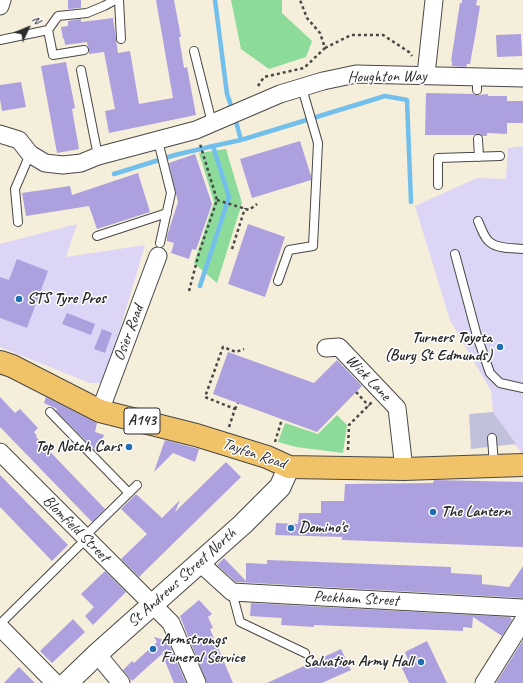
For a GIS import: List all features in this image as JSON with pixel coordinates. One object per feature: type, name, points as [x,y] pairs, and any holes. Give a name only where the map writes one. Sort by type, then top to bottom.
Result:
[{"type":"main road","name":"Tayfen Road","points":[[0,362],[12,366],[100,411],[196,435],[267,457],[289,467],[404,469],[523,465]]},
{"type":"street","points":[[0,6],[2,0]]},
{"type":"street","points":[[426,75],[434,0]]},
{"type":"street","name":"Houghton Way","points":[[0,134],[19,140],[30,154],[45,164],[63,165],[81,163],[98,156],[196,130],[280,94],[323,81],[356,74],[426,75],[477,83],[523,78]]},
{"type":"street","name":"Osier Road","points":[[100,411],[159,249]]},
{"type":"street","name":"Wick Lane","points":[[326,348],[339,348],[397,408],[404,469]]},
{"type":"street","name":"Blomfield Street","points":[[0,452],[171,623],[197,683]]},
{"type":"street","name":"St Andrews Street North","points":[[67,683],[97,654],[243,524],[280,487],[289,467]]},
{"type":"street","points":[[199,562],[232,592]]},
{"type":"street","name":"Peckham Street","points":[[232,592],[523,608]]},
{"type":"street","points":[[484,683],[523,621]]},
{"type":"street","points":[[0,626],[55,683]]},
{"type":"street","points":[[97,654],[121,683]]},
{"type":"lane","points":[[0,40],[48,30],[58,16],[87,13],[104,3],[115,0]]},
{"type":"lane","points":[[119,0],[121,39]]},
{"type":"lane","points":[[48,30],[53,55],[84,50]]},
{"type":"lane","points":[[194,51],[218,120]]},
{"type":"lane","points":[[81,70],[98,156]]},
{"type":"lane","points":[[278,281],[289,250],[313,246],[318,143],[302,88]]},
{"type":"lane","points":[[478,139],[478,157]]},
{"type":"lane","points":[[158,141],[171,193],[159,249]]},
{"type":"lane","points":[[18,222],[15,189],[30,154]]},
{"type":"lane","points":[[438,185],[438,158],[500,156]]},
{"type":"lane","points":[[97,236],[166,213]]},
{"type":"lane","points":[[478,221],[483,233],[490,243],[499,246],[523,249]]},
{"type":"lane","points":[[455,254],[477,336],[490,373],[500,383],[523,388]]},
{"type":"lane","points":[[50,412],[129,493]]},
{"type":"lane","points":[[492,438],[494,465]]},
{"type":"lane","points":[[0,626],[137,485]]},
{"type":"lane","points":[[232,592],[240,622],[305,653]]},
{"type":"path","points":[[300,0],[307,18],[320,33],[325,48]]},
{"type":"path","points":[[250,107],[257,87],[264,77],[304,68],[325,48],[351,35],[383,35],[409,52],[426,75]]},
{"type":"path","points":[[189,291],[199,253],[217,200],[196,130]]},
{"type":"path","points":[[217,200],[249,210],[257,204]]},
{"type":"path","points":[[232,249],[245,208]]},
{"type":"path","points":[[235,409],[205,397],[223,347],[236,352],[244,349]]},
{"type":"path","points":[[356,392],[369,406]]},
{"type":"path","points":[[348,468],[349,426],[382,393]]},
{"type":"path","points":[[228,430],[238,403]]},
{"type":"path","points":[[281,445],[274,443],[282,419]]},
{"type":"shaded area","points":[[523,146],[522,454],[493,412],[491,391],[450,320],[415,206],[477,178],[506,179],[508,148]]},
{"type":"shaded area","points":[[77,224],[66,257],[145,245],[104,383],[90,383],[0,347],[0,244]]},
{"type":"shaded area","points":[[493,412],[516,444],[471,449],[469,414]]},
{"type":"green space","points":[[231,0],[282,0],[282,13],[312,41],[306,57],[269,69],[241,49]]},
{"type":"green space","points":[[226,149],[242,203],[217,283],[194,263],[214,202],[199,153]]},
{"type":"green space","points":[[337,415],[347,425],[343,453],[296,447],[278,442],[285,423],[318,434]]},
{"type":"building","points":[[68,0],[81,0],[81,8],[68,9]]},
{"type":"building","points":[[156,0],[174,0],[181,37],[179,37],[184,68],[187,67],[196,115],[109,133],[105,111],[115,109],[104,52],[89,54],[87,42],[65,45],[61,27],[68,26],[68,21],[81,19],[81,22],[113,18],[118,53],[130,51],[139,104],[173,98]]},
{"type":"building","points":[[462,0],[477,0],[476,5],[480,6],[470,64],[467,64],[466,67],[452,66],[451,61],[460,3],[462,3]]},
{"type":"building","points":[[521,34],[522,56],[497,57],[496,35]]},
{"type":"building","points":[[66,62],[75,108],[72,109],[79,149],[57,153],[41,66]]},
{"type":"building","points":[[21,82],[26,107],[2,111],[0,85]]},
{"type":"building","points":[[426,93],[488,94],[488,96],[507,96],[507,101],[523,101],[523,123],[507,123],[507,134],[487,133],[487,136],[478,134],[425,135]]},
{"type":"building","points":[[300,141],[311,180],[252,198],[240,159]]},
{"type":"building","points":[[195,154],[212,204],[196,250],[192,249],[189,259],[171,253],[174,243],[167,241],[167,236],[178,202],[169,163]]},
{"type":"building","points":[[138,173],[150,212],[97,229],[89,206],[26,216],[22,193],[70,186],[72,195]]},
{"type":"building","points":[[248,224],[285,237],[265,297],[228,284]]},
{"type":"building","name":"STS Tyre Pros","points":[[17,259],[48,271],[27,328],[0,318],[0,277],[9,280]]},
{"type":"building","points":[[67,313],[95,324],[91,335],[62,324]]},
{"type":"building","points":[[102,329],[112,333],[105,353],[94,349]]},
{"type":"building","points":[[228,352],[314,383],[337,360],[362,386],[317,432],[213,394]]},
{"type":"building","points":[[0,397],[15,413],[20,409],[38,428],[34,432],[37,436],[36,437],[105,509],[92,522],[0,427]]},
{"type":"building","points":[[46,397],[97,423],[95,432],[104,435],[98,451],[95,450],[56,411],[57,409],[44,403]]},
{"type":"building","points":[[165,440],[199,449],[195,462],[173,453],[154,472]]},
{"type":"building","points":[[226,462],[241,477],[139,577],[121,559],[147,534],[121,509],[136,494],[162,518],[180,500],[175,512]]},
{"type":"building","points":[[0,475],[68,545],[52,561],[0,507]]},
{"type":"building","name":"The Lantern","points":[[434,480],[523,482],[523,547],[342,540],[342,537],[275,535],[276,523],[298,524],[299,513],[321,513],[321,501],[344,501],[345,484],[433,483]]},
{"type":"building","points":[[224,558],[246,581],[246,563],[267,564],[267,560],[451,567],[451,573],[482,575],[482,584],[509,587],[523,566],[523,598],[236,582],[217,565]]},
{"type":"building","points":[[105,571],[126,592],[93,625],[85,616],[94,607],[81,594]]},
{"type":"building","points":[[199,600],[212,614],[208,617],[213,628],[210,629],[233,683],[207,683],[180,616]]},
{"type":"building","points":[[251,603],[510,617],[512,620],[502,636],[473,617],[472,628],[463,627],[463,631],[281,625],[282,618],[250,616]]},
{"type":"building","points":[[73,619],[85,632],[52,663],[40,651]]},
{"type":"building","points":[[154,637],[168,641],[186,683],[174,683],[162,654],[132,681],[123,670],[132,661],[134,663],[157,642]]},
{"type":"building","points":[[523,640],[523,683],[496,683]]},
{"type":"building","name":"Salvation Army Hall","points":[[427,641],[447,683],[409,683],[400,664],[408,660],[405,652]]},
{"type":"building","points":[[341,649],[351,670],[322,683],[267,683]]},
{"type":"building","points":[[19,667],[35,683],[4,683]]},
{"type":"waterway","points":[[215,0],[227,94],[233,111]]},
{"type":"waterway","points":[[241,140],[385,96],[407,100],[411,202]]},
{"type":"waterway","points":[[200,286],[229,197],[213,146],[241,140],[235,118]]},
{"type":"waterway","points":[[114,174],[175,155],[213,146]]},
{"type":"place","name":"STS Tyre Pros","points":[[19,299]]},
{"type":"place","name":"Turners Toyota (Bury St Edmunds)","points":[[500,347]]},
{"type":"place","name":"Top Notch Cars","points":[[129,447]]},
{"type":"place","name":"The Lantern","points":[[433,512]]},
{"type":"place","name":"Domino's","points":[[291,528]]},
{"type":"place","name":"Armstrongs Funeral Service","points":[[153,649]]},
{"type":"place","name":"Salvation Army Hall","points":[[421,662]]}]
